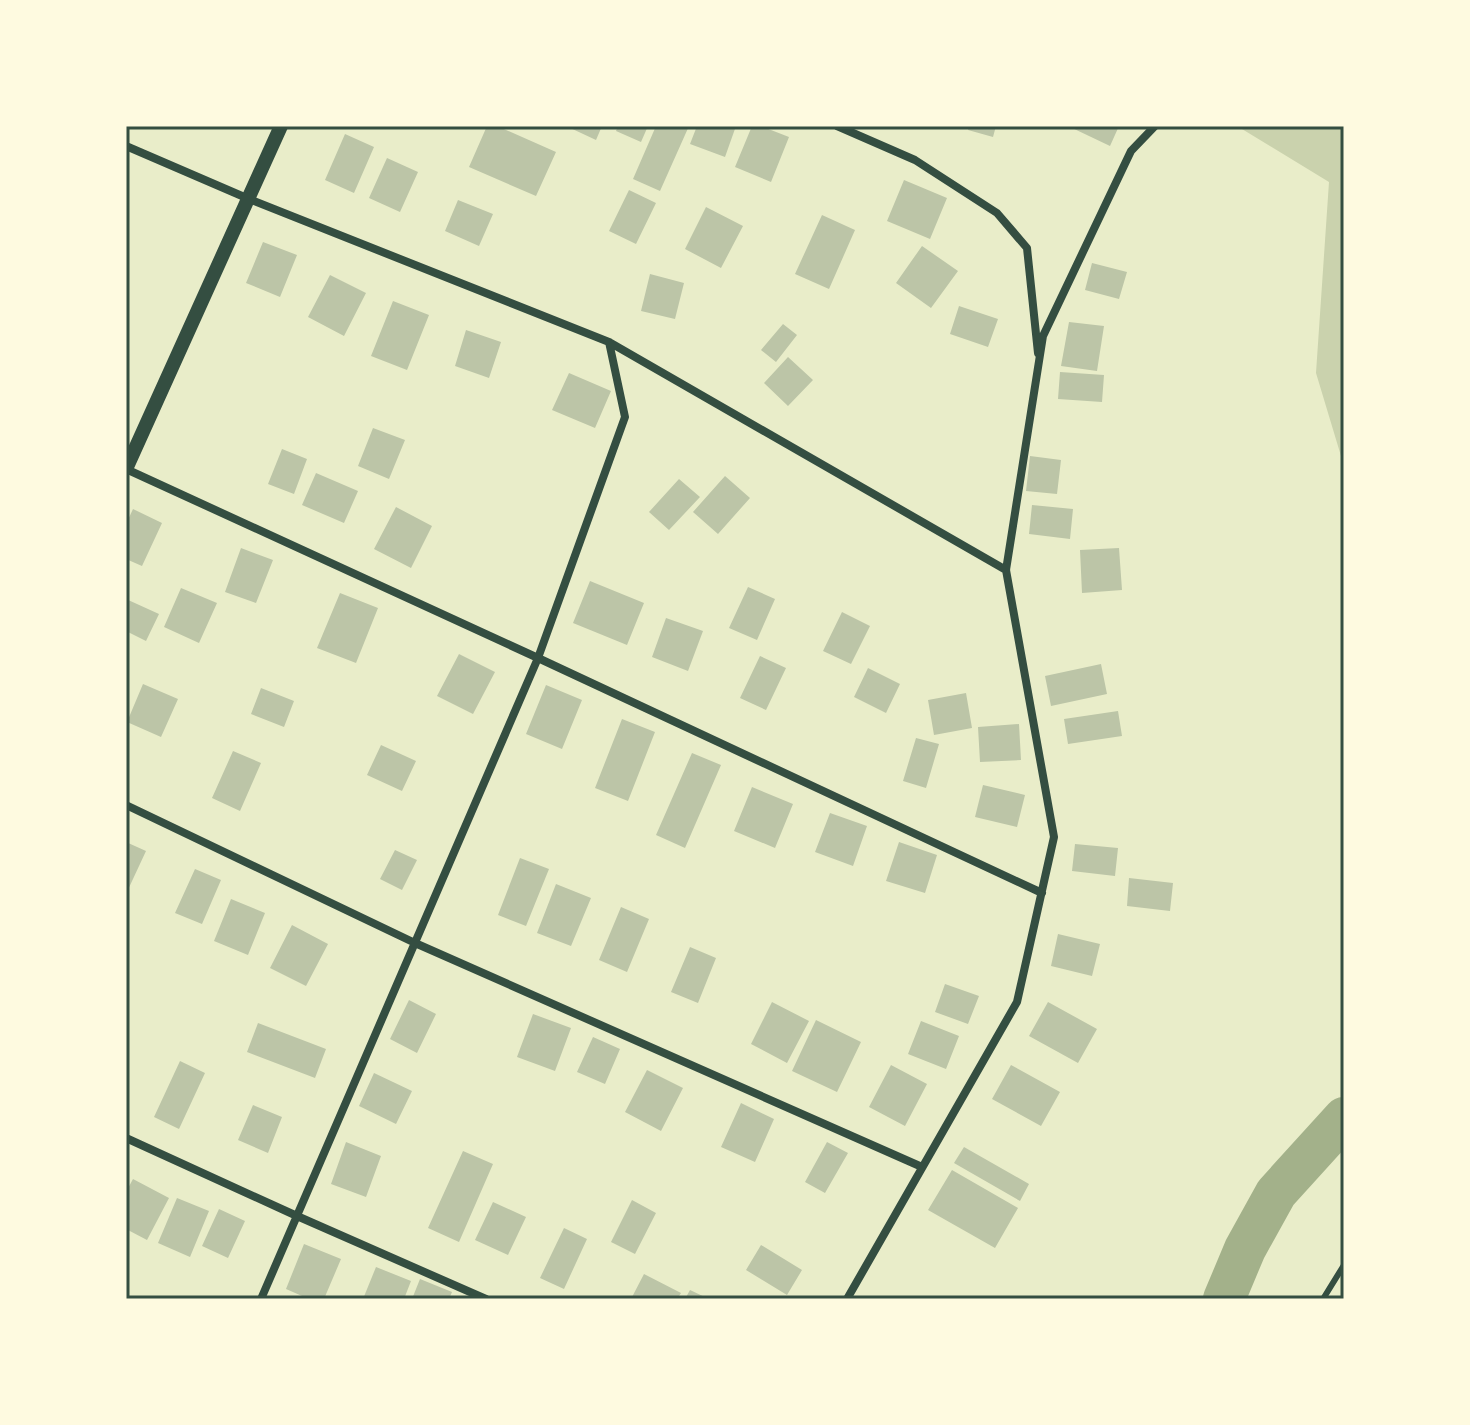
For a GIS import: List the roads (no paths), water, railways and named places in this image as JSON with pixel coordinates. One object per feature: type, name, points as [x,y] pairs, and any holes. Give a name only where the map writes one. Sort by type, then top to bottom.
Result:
[{"type":"street","points":[[281,126],[126,469],[1042,893]]},
{"type":"street","points":[[837,126],[915,160],[997,213],[1027,248],[1039,365]]},
{"type":"street","points":[[847,1299],[1017,1002],[1054,837],[1006,570],[1043,336],[1131,151],[1155,126]]},
{"type":"street","points":[[126,146],[249,199],[609,342],[1006,570]]},
{"type":"street","points":[[261,1299],[538,658],[625,417],[609,342]]},
{"type":"street","points":[[126,805],[415,943],[922,1167]]},
{"type":"street","points":[[126,1138],[486,1299]]},
{"type":"lane","points":[[1323,1299],[1344,1265]]},
{"type":"waterway","points":[[1224,1299],[1245,1249],[1276,1193],[1344,1118]]}]
